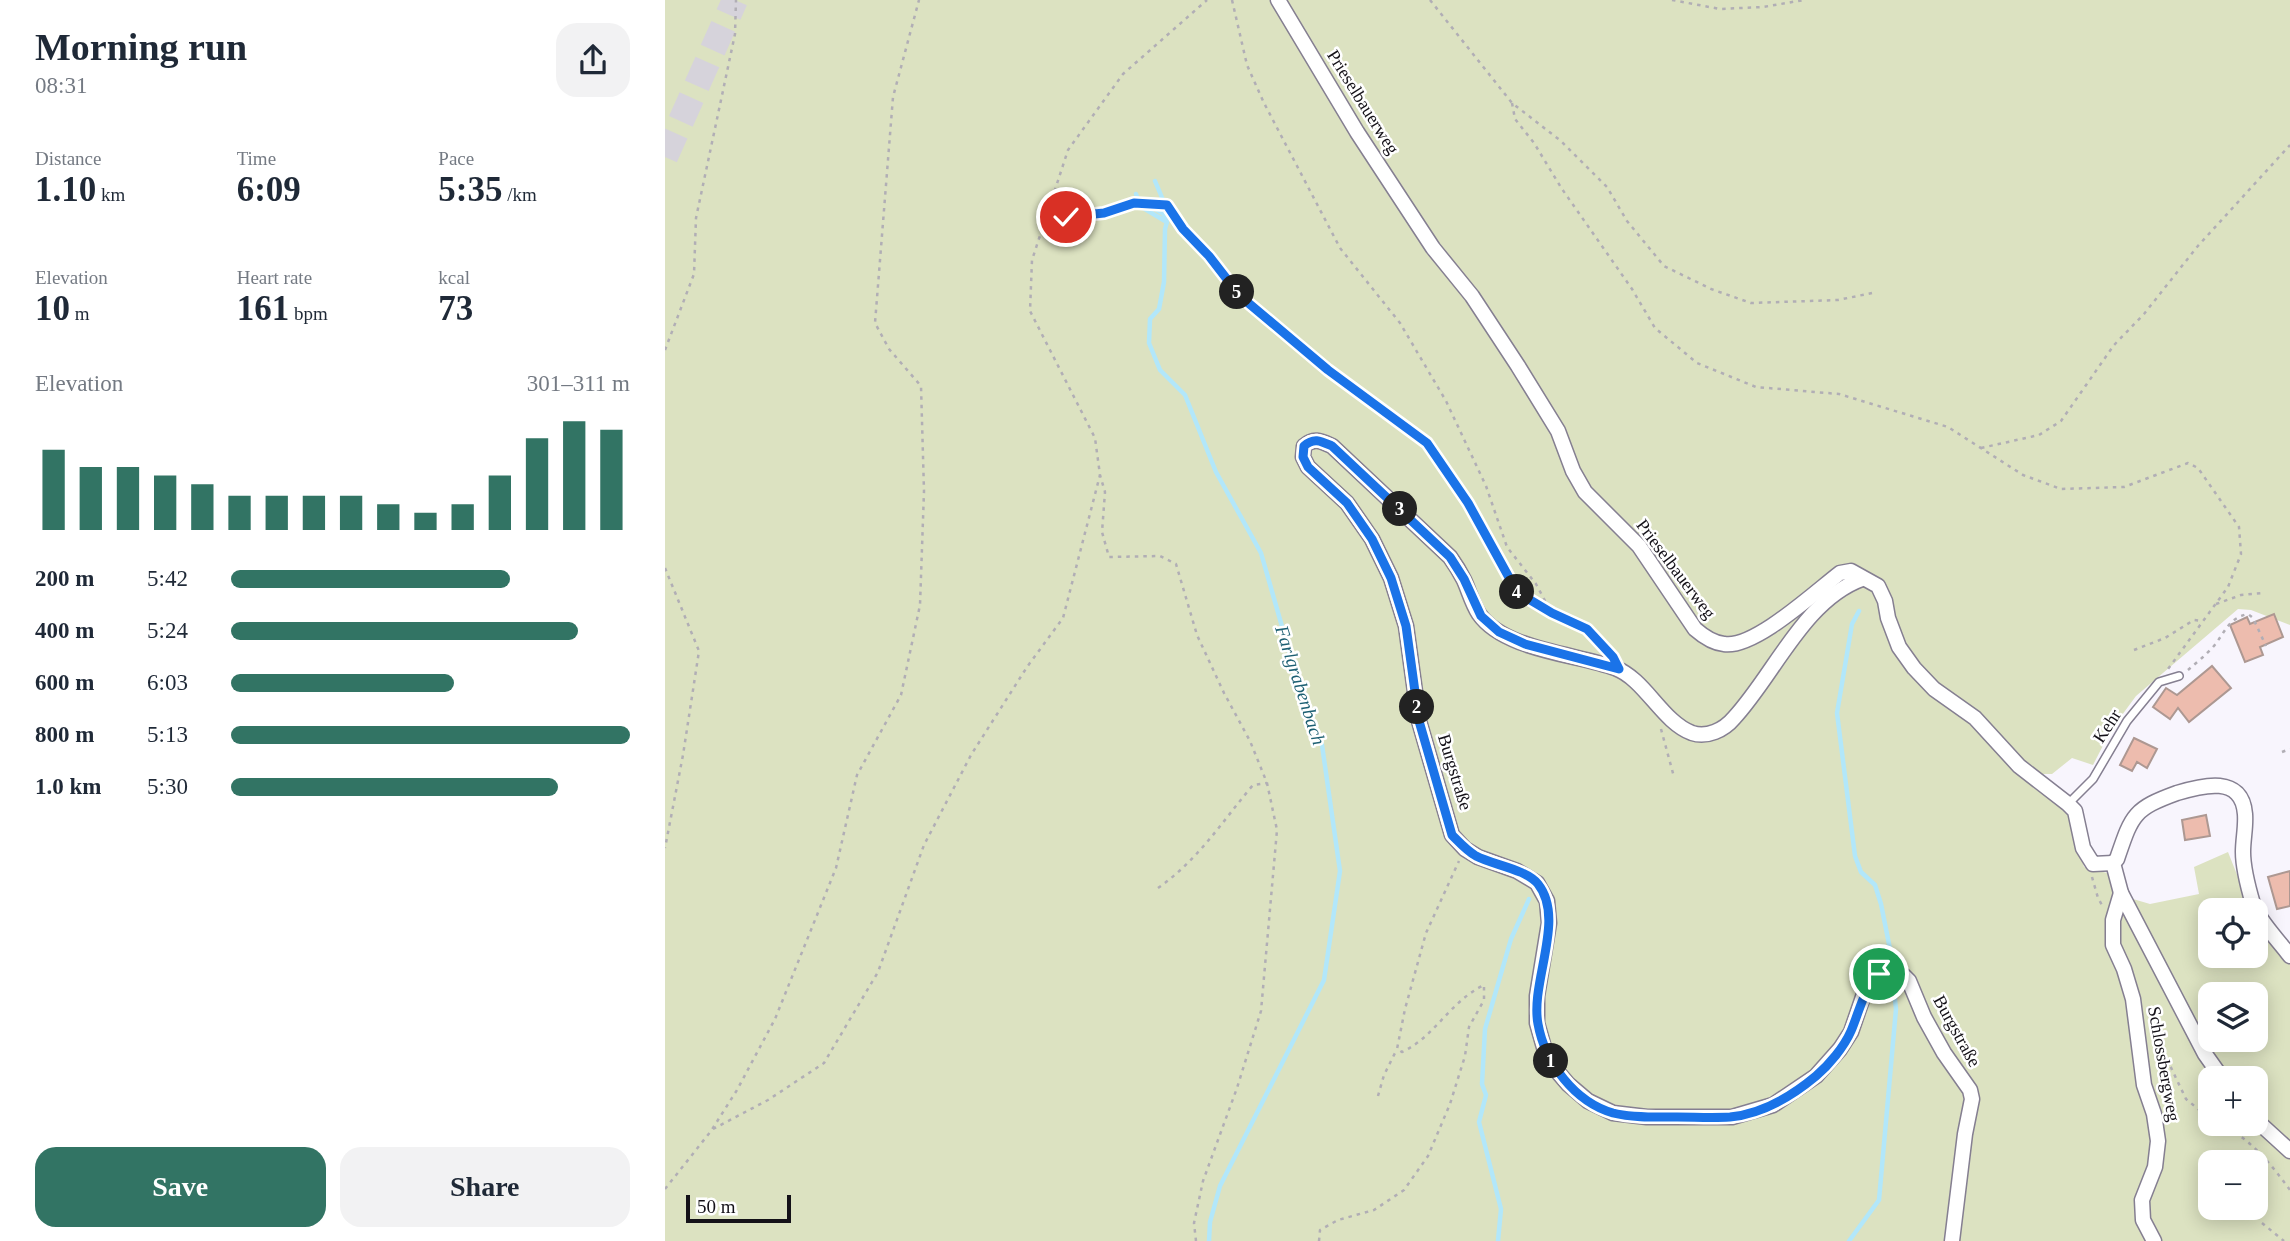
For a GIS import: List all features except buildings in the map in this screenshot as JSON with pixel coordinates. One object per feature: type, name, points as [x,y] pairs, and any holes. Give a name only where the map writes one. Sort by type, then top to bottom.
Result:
[{"type":"street","name":"Prieselbauerweg","points":[[1278,0],[1357,132],[1433,248],[1472,296],[1518,366],[1557,430],[1573,471],[1585,492],[1640,546],[1695,629],[1706,638],[1724,645],[1741,643],[1774,625],[1839,573],[1851,570],[1862,579]]},
{"type":"street","name":"Burgstraße","points":[[1862,579],[1846,585],[1818,611],[1790,642],[1734,719],[1720,730],[1707,735],[1694,734],[1682,727],[1619,669],[1525,644],[1499,632],[1481,616],[1464,579],[1441,548],[1332,446],[1319,440],[1310,441],[1304,446],[1303,457],[1308,467],[1347,503],[1372,539],[1391,578],[1406,626],[1419,721],[1452,835],[1465,849],[1478,857],[1517,871],[1537,883],[1547,901],[1549,923],[1537,996],[1537,1023],[1545,1051],[1556,1070],[1588,1101],[1613,1113],[1647,1117],[1732,1117],[1773,1105],[1817,1076],[1851,1032],[1863,997],[1873,981],[1879,974],[1889,972],[1903,975],[1909,981],[1924,1017],[1970,1090],[1973,1104],[1965,1134],[1952,1241]]},
{"type":"street","points":[[1862,579],[1878,586],[1899,647],[1914,668],[1934,689],[1975,718],[2019,766],[2075,811],[2083,848],[2093,863],[2113,863],[2117,859],[2130,822],[2143,807],[2196,787],[2211,785],[2227,788],[2240,797],[2246,822],[2244,869],[2254,908],[2290,956]]},
{"type":"street","name":"Schlossbergweg","points":[[2113,863],[2121,893],[2214,1066]]},
{"type":"street","name":"Schlossbergweg","points":[[2121,893],[2113,920],[2113,945],[2133,999],[2144,1085],[2154,1114],[2158,1141],[2155,1167],[2142,1200],[2143,1220],[2154,1241]]},
{"type":"street","points":[[2268,1131],[2290,1151]]},
{"type":"lane","points":[[2159,682],[2179,676]]},
{"type":"lane","name":"Kehr","points":[[2069,804],[2093,779],[2127,721],[2159,682]]},
{"type":"path","points":[[665,350],[694,274],[696,218],[735,34],[736,0]]},
{"type":"path","points":[[665,1189],[711,1131],[737,1090],[775,1019],[836,868],[857,775],[901,695],[920,605],[924,491],[921,386],[889,349],[875,323],[893,97],[919,0]]},
{"type":"path","points":[[1196,1241],[1194,1223],[1203,1181],[1237,1088],[1261,1011],[1277,830],[1267,783],[1250,741],[1197,635],[1176,564],[1160,556],[1109,557],[1102,532],[1105,492],[1095,438],[1030,311],[1033,260],[1068,150],[1123,74],[1207,0]]},
{"type":"path","points":[[1232,0],[1247,65],[1264,103],[1340,248],[1400,323],[1446,401],[1486,486],[1507,547],[1536,584],[1552,613]]},
{"type":"path","points":[[1430,0],[1512,103],[1561,141],[1607,187],[1627,220],[1664,266],[1711,289],[1751,303],[1838,300],[1872,293]]},
{"type":"path","points":[[1672,0],[1720,9],[1763,7],[1804,0]]},
{"type":"path","points":[[1512,103],[1515,119],[1632,289],[1655,328],[1697,363],[1756,387],[1839,394],[1948,427],[2023,475],[2061,489],[2124,487],[2188,463],[2198,468],[2239,527],[2242,538],[2241,554],[2228,587],[2159,682]]},
{"type":"path","points":[[1981,448],[2039,435],[2061,421],[2114,345],[2144,314],[2197,247],[2290,145]]},
{"type":"path","points":[[1044,220],[1104,213],[1134,203],[1167,205],[1183,229],[1209,256],[1240,296],[1328,370],[1427,443],[1468,503],[1517,592],[1552,613],[1587,629],[1613,657],[1619,669]]},
{"type":"path","points":[[711,1131],[768,1100],[824,1063],[878,972],[924,845],[971,755],[1027,667],[1063,618],[1100,475]]},
{"type":"path","points":[[665,568],[699,650],[665,848]]},
{"type":"path","points":[[2216,604],[2241,595],[2263,593]]},
{"type":"path","points":[[2179,676],[2214,646],[2230,621],[2241,615],[2248,614],[2253,618],[2266,646]]},
{"type":"path","points":[[2134,650],[2165,638],[2194,620],[2202,621]]},
{"type":"path","points":[[1660,724],[1674,777]]},
{"type":"path","points":[[2282,751],[2290,749]]},
{"type":"path","points":[[1158,888],[1201,852],[1254,785],[1267,783]]},
{"type":"path","points":[[1378,1096],[1384,1074],[1397,1049],[1426,933],[1465,849]]},
{"type":"path","points":[[2093,863],[2092,876],[2098,898],[2113,920]]},
{"type":"path","points":[[1319,1241],[1320,1230],[1338,1220],[1374,1210],[1404,1190],[1428,1156],[1454,1092],[1465,1056],[1469,1027],[1484,1000],[1483,985],[1466,994],[1418,1045],[1402,1052],[1397,1049]]},
{"type":"path","points":[[2151,1020],[2154,1032],[2186,1099],[2198,1109]]},
{"type":"path","points":[[2240,1136],[2256,1149],[2290,1190]]},
{"type":"path","points":[[2262,1223],[2284,1241]]},
{"type":"green space","points":[[665,0],[2290,0],[2290,625],[2251,610],[2238,609],[2136,696],[2111,730],[2093,765],[2072,758],[2052,774],[2038,774],[1919,667],[1903,645],[1884,589],[1850,569],[1723,650],[1843,579],[1850,578],[1870,587],[1879,597],[1886,628],[1941,702],[1976,727],[1993,749],[2018,773],[2059,803],[2072,819],[2084,867],[2111,874],[2116,894],[2150,904],[2199,894],[2194,867],[2228,852],[2246,898],[2198,898],[2198,968],[2268,968],[2268,931],[2290,959],[2290,1241],[665,1241]]},
{"type":"waterway","name":"Farlgrabenbach","points":[[1155,181],[1163,200],[1163,213],[1167,222],[1164,282],[1159,309],[1150,319],[1149,343],[1160,370],[1185,395],[1216,472],[1261,553],[1307,714],[1322,745],[1340,871],[1324,980],[1220,1186],[1210,1222],[1209,1241]]},
{"type":"waterway","points":[[1136,194],[1140,206],[1165,221]]},
{"type":"waterway","points":[[1150,199],[1151,206],[1162,213]]},
{"type":"waterway","points":[[1859,611],[1852,624],[1837,713],[1855,856],[1861,872],[1875,885],[1893,964]]},
{"type":"waterway","points":[[1498,1241],[1501,1209],[1479,1122],[1486,1095],[1482,1084],[1485,1029],[1511,939],[1529,899]]},
{"type":"waterway","points":[[1849,1241],[1879,1200],[1896,1009],[1893,982]]},
{"type":"tunnel","points":[[665,157],[735,0]]},
{"type":"route","points":[[1066,217],[1104,213],[1134,203],[1167,205],[1183,229],[1209,256],[1240,296],[1328,370],[1427,443],[1468,503],[1517,592],[1552,613],[1587,629],[1613,657],[1619,669],[1525,644],[1499,632],[1481,616],[1464,579],[1450,557],[1357,468],[1332,446],[1319,440],[1310,441],[1304,446],[1303,457],[1308,467],[1347,503],[1372,539],[1391,578],[1406,626],[1419,721],[1452,835],[1465,849],[1478,857],[1517,871],[1537,883],[1547,901],[1549,923],[1537,996],[1537,1023],[1545,1051],[1568,1084],[1588,1101],[1613,1113],[1647,1117],[1732,1117],[1773,1105],[1817,1076],[1840,1049],[1851,1032],[1868,987],[1879,974]]}]
